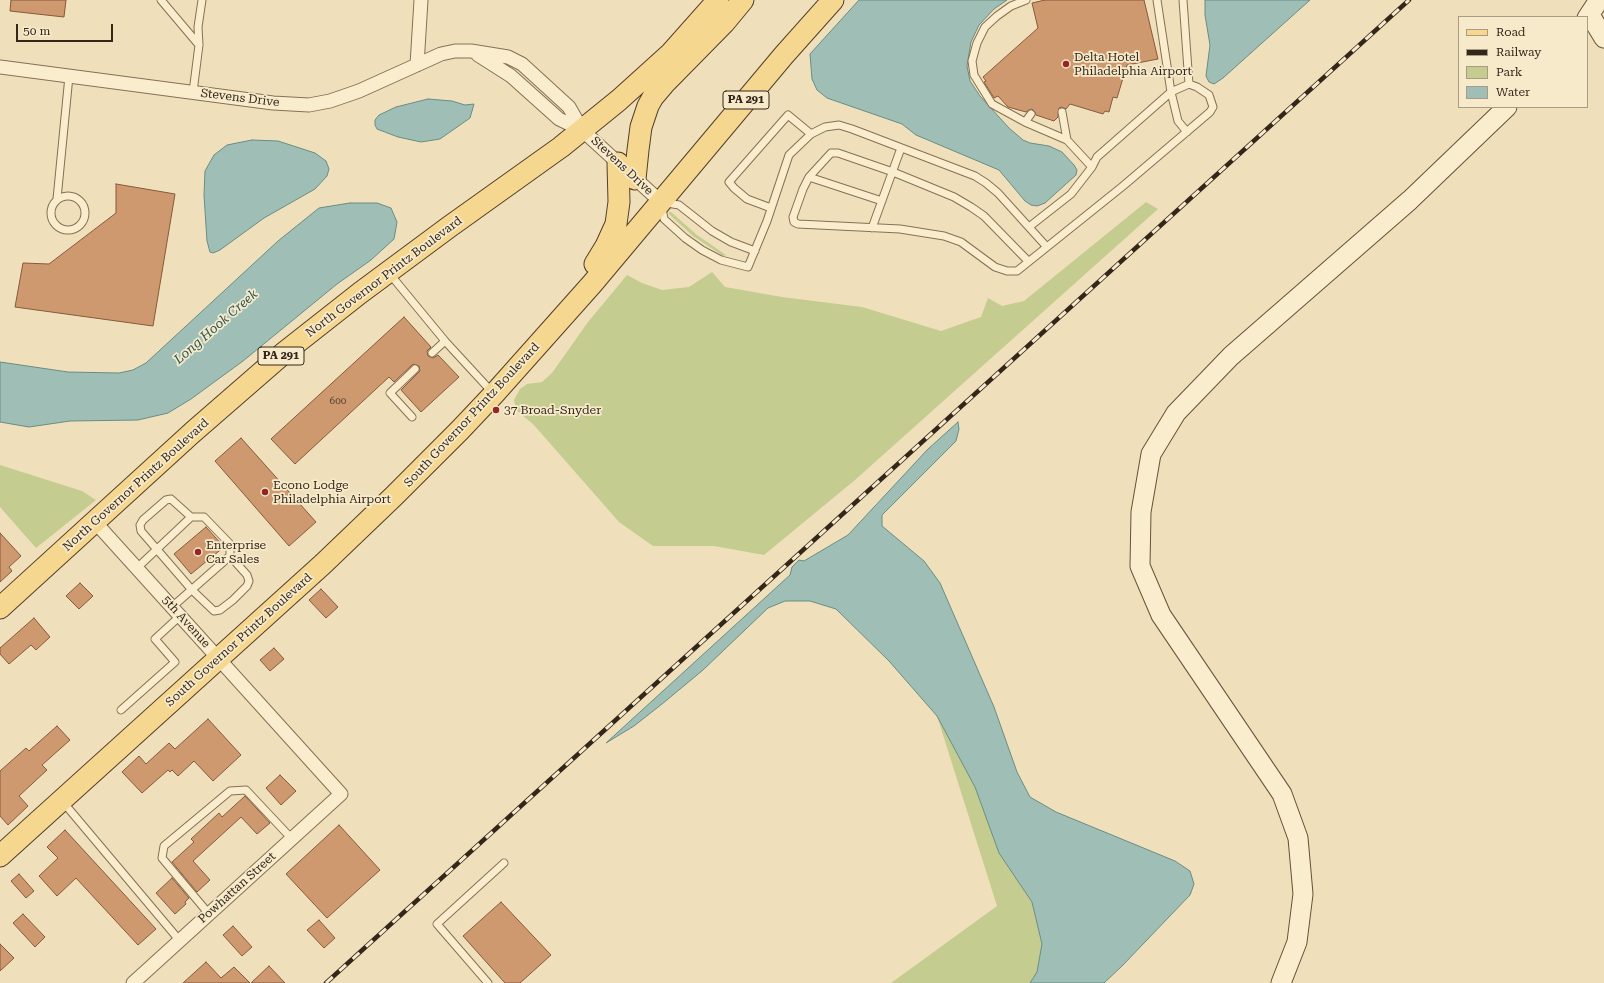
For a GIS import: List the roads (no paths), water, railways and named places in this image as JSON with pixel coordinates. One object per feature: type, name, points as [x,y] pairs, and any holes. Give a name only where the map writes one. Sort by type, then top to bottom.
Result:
[{"type":"main road","name":"North Governor Printz Boulevard","points":[[0,608],[193,432],[280,356],[341,307],[582,130],[658,66],[718,0]]},
{"type":"main road","points":[[636,179],[641,127],[648,106],[664,84],[724,23],[743,0]]},
{"type":"main road","name":"South Governor Printz Boulevard","points":[[1,853],[62,800],[323,564],[389,501],[494,394],[661,202],[784,55],[833,0]]},
{"type":"main road","points":[[567,311],[606,246],[616,224],[619,202],[618,163]]},
{"type":"street","points":[[417,64],[421,0]]},
{"type":"street","points":[[1592,11],[1604,38]]},
{"type":"street","name":"Stevens Drive","points":[[0,67],[287,104],[309,105],[330,101],[359,91],[417,64],[448,52],[472,52],[508,57],[522,64],[569,107],[582,130],[661,202]]},
{"type":"street","points":[[1281,983],[1297,942],[1303,894],[1298,838],[1282,794],[1160,615],[1140,566],[1141,512],[1151,454],[1176,413],[1231,356],[1410,200],[1506,108]]},
{"type":"street","name":"5th Avenue","points":[[95,522],[341,794]]},
{"type":"street","name":"Powhattan Street","points":[[133,983],[341,794]]},
{"type":"lane","points":[[161,0],[199,45]]},
{"type":"lane","points":[[193,92],[199,45],[198,27],[202,0]]},
{"type":"lane","points":[[1026,0],[1011,6],[985,27],[976,43],[972,61],[974,75],[992,104],[1025,122],[1067,140],[1092,168]]},
{"type":"lane","points":[[1157,0],[1171,92],[1178,121],[1187,132]]},
{"type":"lane","points":[[1183,0],[1189,84]]},
{"type":"lane","points":[[57,199],[68,196],[80,200],[83,205],[85,217],[79,227],[69,231],[63,230],[51,220],[51,209],[57,199],[70,76]]},
{"type":"lane","points":[[1028,261],[984,216],[954,197],[893,172],[838,153],[831,153],[809,177],[793,217],[794,222],[798,224],[900,229],[944,236],[961,242],[994,267],[1007,271],[1017,271],[1046,246],[1123,186],[1210,112],[1213,106],[1209,95],[1198,87],[1189,84],[1171,92],[1097,157],[1092,168],[1071,194],[1029,227]]},
{"type":"lane","points":[[1062,112],[1067,140]]},
{"type":"lane","points":[[1025,122],[1031,114]]},
{"type":"lane","points":[[771,208],[747,199],[729,182],[788,115],[811,134]]},
{"type":"lane","points":[[755,251],[731,242],[712,231],[679,205],[661,202],[664,219],[685,238],[702,250],[721,260],[748,267],[755,251],[771,208],[789,155],[811,134],[825,127],[839,125],[975,176],[998,192],[1046,246]]},
{"type":"lane","points":[[872,228],[901,148]]},
{"type":"lane","points":[[809,177],[882,201]]},
{"type":"lane","points":[[388,272],[445,341],[494,394]]},
{"type":"lane","points":[[432,353],[445,341]]},
{"type":"lane","points":[[412,417],[390,393],[415,369]]},
{"type":"lane","points":[[171,499],[191,517],[204,517],[230,544],[230,556],[247,575],[247,586],[220,610],[214,611],[192,590],[157,549],[141,531],[140,525],[143,520],[161,503],[171,499]]},
{"type":"lane","points":[[137,568],[191,517]]},
{"type":"lane","points":[[121,710],[175,662],[156,639],[192,590],[230,556]]},
{"type":"lane","points":[[209,914],[162,858],[164,846],[230,791],[246,790],[292,839]]},
{"type":"lane","points":[[62,800],[180,941]]},
{"type":"lane","points":[[488,983],[436,924],[504,864]]},
{"type":"water","points":[[859,0],[1007,0],[994,9],[979,25],[971,42],[967,66],[970,81],[980,96],[1009,128],[1023,140],[1030,143],[1049,146],[1062,152],[1074,165],[1077,170],[1076,175],[1045,203],[1037,206],[1031,205],[1025,201],[999,170],[916,135],[902,124],[827,98],[817,90],[812,79],[810,54]]},
{"type":"water","points":[[1205,0],[1310,0],[1223,78],[1214,84],[1209,82],[1206,76],[1210,45],[1205,15]]},
{"type":"water","points":[[428,99],[452,101],[465,105],[474,104],[470,118],[440,139],[421,142],[398,137],[377,129],[375,120],[379,115],[396,107]]},
{"type":"water","points":[[252,140],[278,141],[315,153],[326,161],[329,169],[327,176],[315,189],[264,218],[220,250],[213,253],[210,252],[207,241],[204,195],[205,171],[214,155],[227,145]]},
{"type":"water","name":"Long Hook Creek","points":[[350,203],[377,203],[391,208],[397,222],[394,239],[371,260],[337,284],[243,361],[191,399],[168,413],[138,420],[70,421],[29,427],[0,422],[0,362],[68,372],[119,373],[133,370],[146,363],[278,241],[319,208]]},
{"type":"water","points":[[958,422],[959,429],[956,441],[882,515],[882,526],[924,561],[940,583],[994,707],[1017,772],[1030,797],[1056,812],[1175,861],[1190,871],[1194,884],[1190,895],[1104,983],[1030,983],[1037,972],[1042,944],[1032,902],[999,853],[975,787],[937,716],[889,661],[836,609],[810,601],[785,601],[768,608],[703,670],[634,726],[606,743],[790,575],[792,567],[799,560],[804,561],[848,535],[928,449]]},
{"type":"railway","points":[[326,983],[1409,0]]},
{"type":"place","name":"Delta Hotel Philadelphia Airport","points":[[1066,64]]},
{"type":"place","name":"37 Broad-Snyder","points":[[496,410]]},
{"type":"place","name":"Econo Lodge Philadelphia Airport","points":[[265,492]]},
{"type":"place","name":"Enterprise Car Sales","points":[[198,552]]}]
